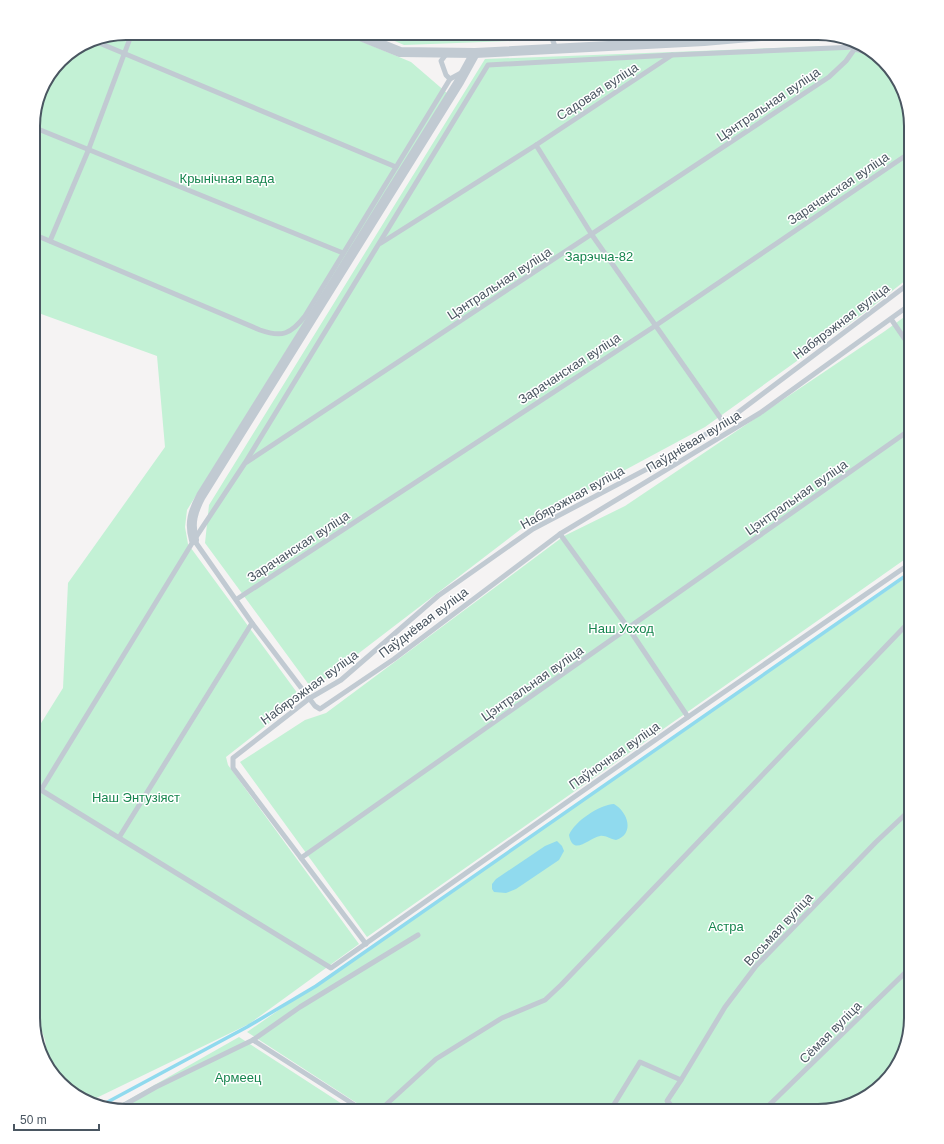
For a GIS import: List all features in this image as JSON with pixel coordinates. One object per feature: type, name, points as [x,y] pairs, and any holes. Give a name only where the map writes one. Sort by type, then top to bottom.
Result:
[{"type":"street","points":[[370,40],[400,52],[447,53],[475,53],[715,40]]},
{"type":"street","points":[[194,540],[191,521],[194,508],[475,53]]},
{"type":"lane","points":[[50,241],[88,151],[129,40]]},
{"type":"lane","points":[[553,40],[556,49]]},
{"type":"lane","points":[[102,44],[396,166]]},
{"type":"lane","points":[[252,623],[120,836],[41,790],[194,540],[245,463],[380,245],[488,65],[846,46]]},
{"type":"lane","name":"Цэнтральная вуліца","points":[[245,463],[829,77],[846,61],[854,48]]},
{"type":"lane","points":[[447,53],[442,61],[446,76],[450,79]]},
{"type":"lane","name":"Садовая вуліца","points":[[380,245],[536,145],[672,55]]},
{"type":"lane","points":[[40,237],[260,330],[282,334],[297,325],[450,79],[465,70]]},
{"type":"lane","points":[[40,130],[88,151],[343,253]]},
{"type":"lane","points":[[536,145],[592,235],[724,422]]},
{"type":"lane","name":"Зарачанская вуліца","points":[[237,599],[655,326],[904,157]]},
{"type":"lane","name":"Набярэжная вуліца","points":[[301,858],[233,768],[232,758],[310,698],[341,680],[438,596],[533,529],[664,460],[724,422],[904,287]]},
{"type":"lane","name":"Паўднёвая вуліца","points":[[310,698],[320,709],[394,659],[560,534],[760,413],[904,309]]},
{"type":"lane","points":[[891,319],[904,338]]},
{"type":"lane","name":"Цэнтральная вуліца","points":[[301,858],[629,629],[904,434]]},
{"type":"lane","points":[[560,534],[629,629],[688,717]]},
{"type":"lane","points":[[194,540],[237,599],[252,623],[310,698]]},
{"type":"lane","name":"Паўночная вуліца","points":[[120,836],[331,968],[688,717],[904,568]]},
{"type":"lane","points":[[387,1104],[436,1059],[502,1018],[544,1000],[561,985],[904,627]]},
{"type":"lane","name":"Восьмая вуліца","points":[[670,1104],[667,1101],[725,1007],[756,966],[876,842],[904,816]]},
{"type":"lane","points":[[301,858],[366,944]]},
{"type":"lane","points":[[126,1104],[156,1087],[253,1040],[300,1007],[418,935]]},
{"type":"lane","name":"Сёмая вуліца","points":[[770,1104],[904,974]]},
{"type":"lane","points":[[253,1040],[353,1104]]},
{"type":"lane","points":[[614,1104],[640,1062],[681,1080]]},
{"type":"green space","points":[[126,40],[358,40],[411,62],[447,93],[187,510],[185,527],[188,544],[301,698],[226,757],[228,765],[359,944],[249,1024],[96,1098],[78,1089],[61,1075],[47,1051],[41,1028],[40,725],[63,688],[68,583],[165,447],[157,356],[40,314],[40,121],[43,104],[49,88],[61,69],[69,61],[93,47],[110,42]]},
{"type":"green space","points":[[392,40],[540,40],[404,45]]},
{"type":"green space","name":"Зарэчча-82","points":[[832,46],[863,53],[879,65],[889,78],[897,93],[903,115],[904,282],[868,310],[705,427],[534,519],[312,689],[205,543],[209,505],[485,59]]},
{"type":"green space","name":"Наш Усход","points":[[904,317],[904,560],[367,937],[240,762],[305,720],[326,713],[564,536],[625,506]]},
{"type":"green space","name":"Астра","points":[[904,579],[904,1018],[901,1040],[892,1061],[879,1079],[866,1089],[856,1095],[840,1101],[818,1104],[358,1104],[247,1032]]},
{"type":"green space","name":"Армеец","points":[[239,1037],[342,1104],[126,1104],[121,1104]]},
{"type":"water","points":[[614,804],[626,817],[626,833],[616,840],[600,836],[578,846],[574,845],[569,835],[576,824],[601,807]]},
{"type":"water","points":[[557,841],[562,846],[564,851],[559,860],[516,889],[506,893],[494,892],[492,889],[492,884],[496,879],[545,846]]},
{"type":"waterway","points":[[108,1102],[247,1027],[316,986],[904,577]]},
{"type":"park label","name":"Крынічная вада","points":[[227,178]]},
{"type":"park label","name":"Наш Энтузіяст","points":[[136,797]]}]
